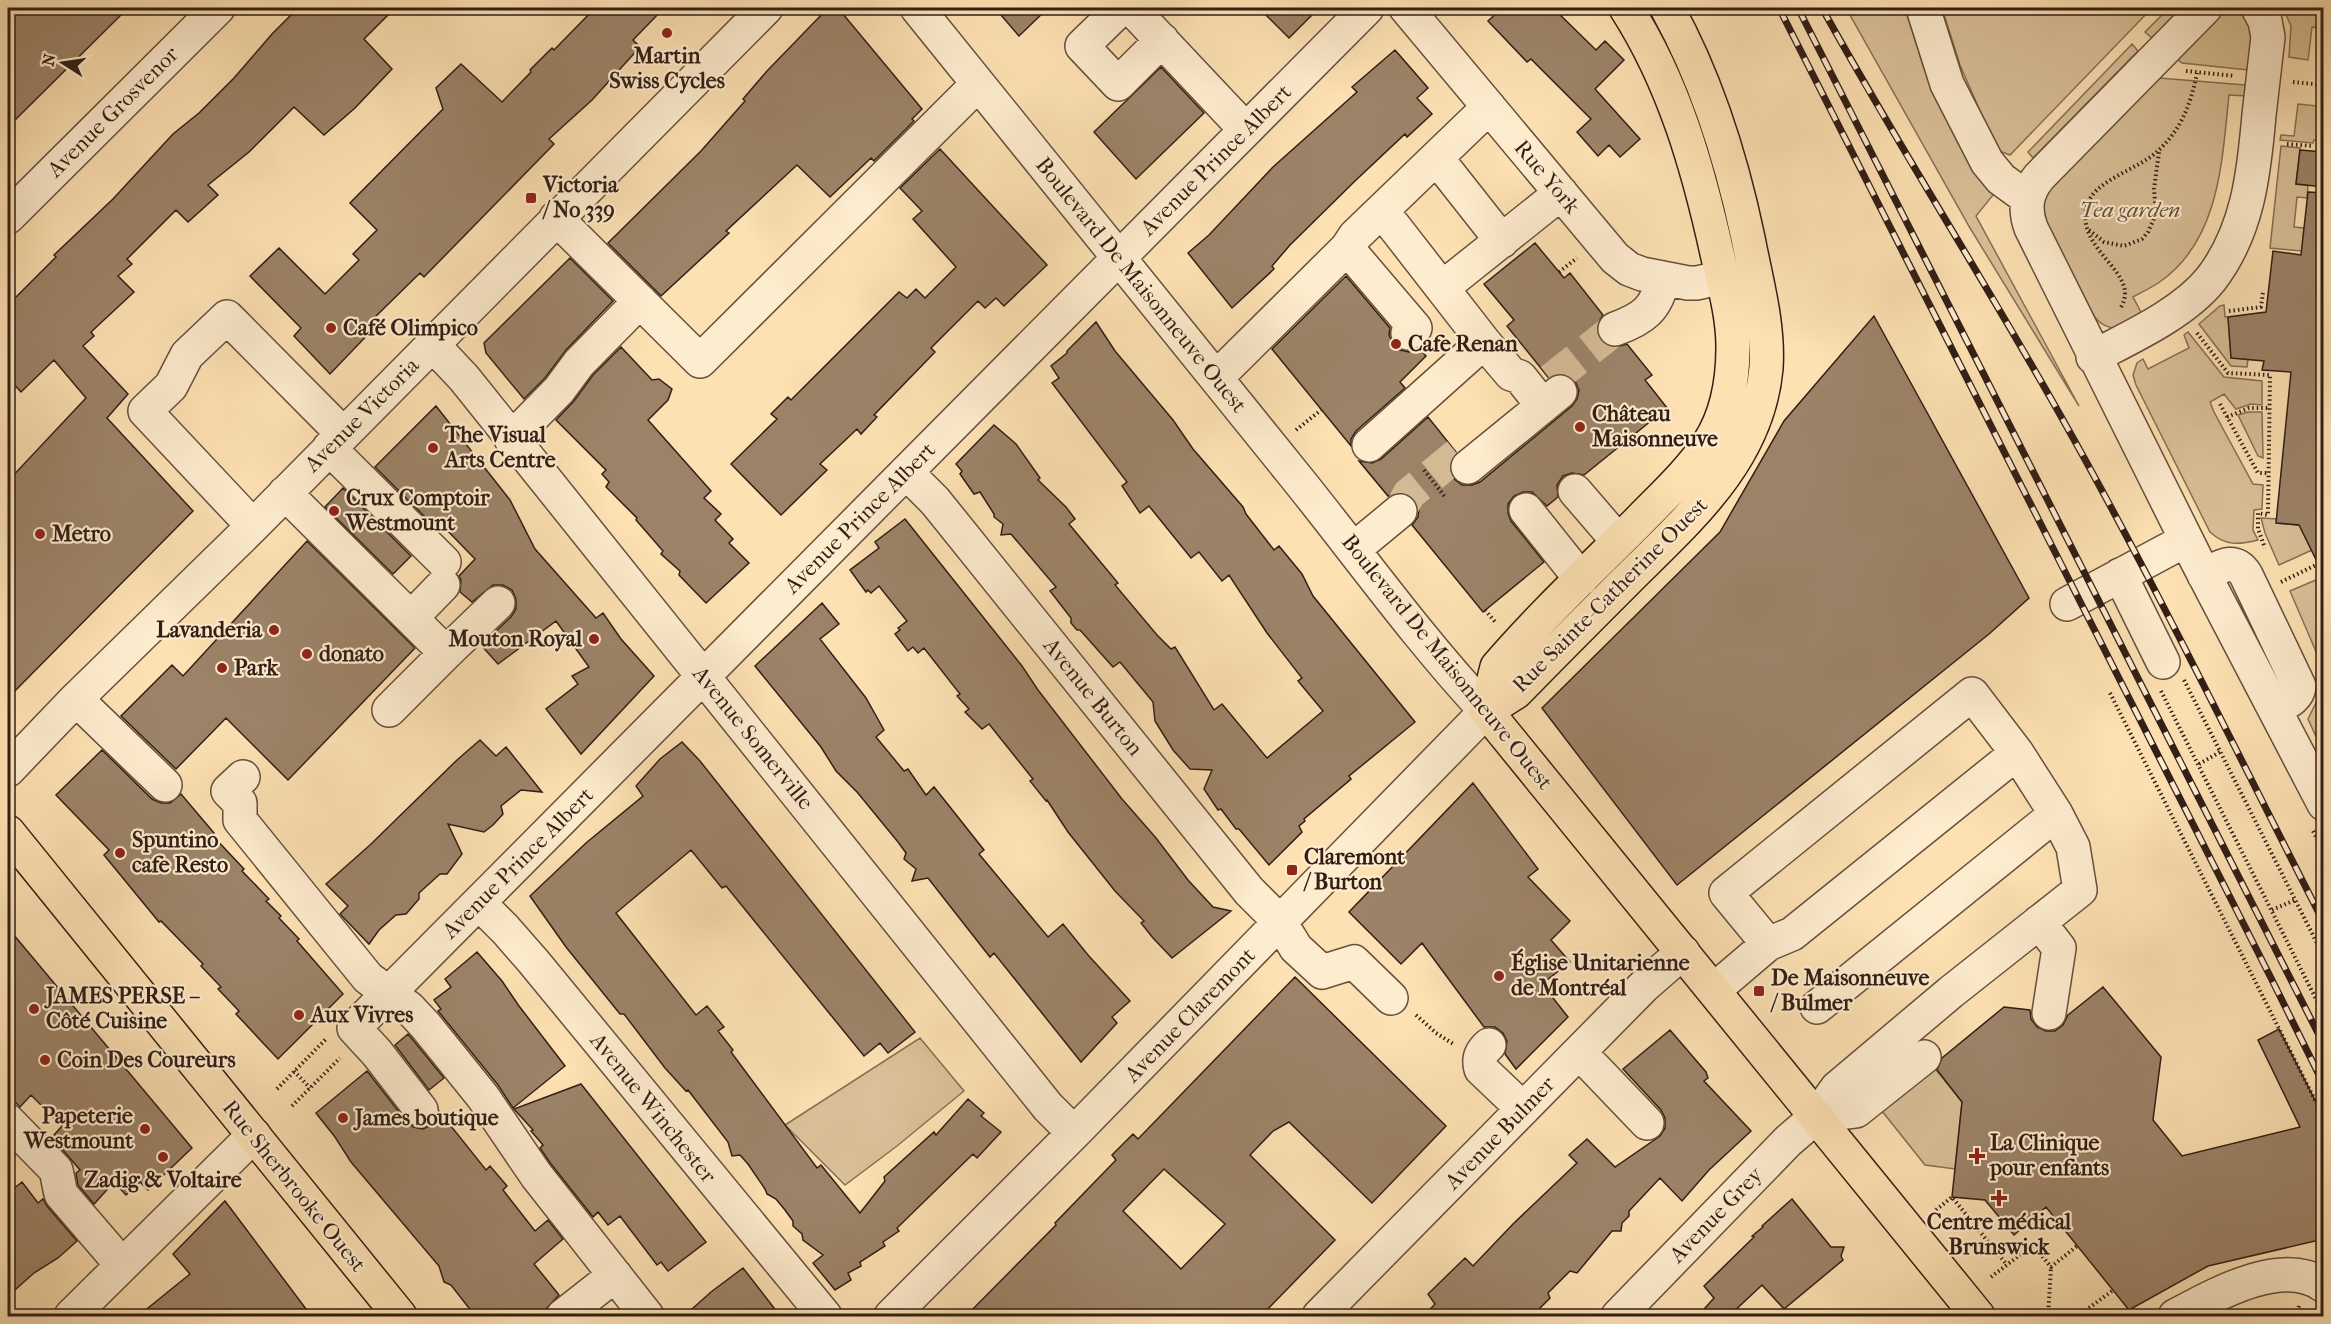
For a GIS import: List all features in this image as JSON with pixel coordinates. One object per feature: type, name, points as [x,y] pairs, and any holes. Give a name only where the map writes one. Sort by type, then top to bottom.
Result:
[{"type":"main road","name":"Rue Sainte-Catherine Ouest","points":[[1486,711],[1497,667],[1690,468],[1718,428],[1730,388],[1732,332],[1723,278],[1703,193],[1681,120],[1656,61],[1626,8]]},
{"type":"main road","name":"Rue Sainte-Catherine Ouest","points":[[1486,711],[1516,692],[1703,503],[1748,439],[1759,406],[1766,360],[1764,319],[1739,197],[1725,144],[1706,89],[1667,8]]},
{"type":"main road","name":"Boulevard De Maisonneuve Ouest","points":[[1486,711],[1978,1317]]},
{"type":"main road","name":"Rue Sherbrooke Ouest","points":[[8,832],[400,1317]]},
{"type":"street","name":"Avenue Grosvenor","points":[[8,217],[218,8]]},
{"type":"street","name":"Avenue Victoria","points":[[8,770],[76,699],[253,526],[766,8]]},
{"type":"street","name":"Boulevard De Maisonneuve Ouest","points":[[917,8],[1117,259],[1354,549],[1449,671],[1486,711]]},
{"type":"street","points":[[1121,8],[1082,46],[1118,84],[1162,40]]},
{"type":"street","points":[[1131,8],[1246,130]]},
{"type":"street","name":"Avenue Prince Albert","points":[[342,1039],[1367,8]]},
{"type":"street","name":"Rue York","points":[[1406,8],[1615,258],[1635,272],[1663,278],[1697,283],[1723,278]]},
{"type":"street","points":[[1923,8],[1947,84],[1987,162],[2001,179],[2027,198]]},
{"type":"street","points":[[2205,8],[2049,165],[2033,184],[2027,198],[2026,213],[2093,357],[2324,804]]},
{"type":"street","points":[[2093,357],[2161,319],[2199,291],[2210,280],[2230,248],[2246,208],[2255,163],[2268,37],[2265,21],[2258,8]]},
{"type":"street","points":[[556,218],[700,361],[978,84]]},
{"type":"street","points":[[1216,378],[1347,248],[1355,237],[1489,107]]},
{"type":"street","points":[[1446,170],[1502,241]]},
{"type":"street","points":[[1442,288],[1561,193]]},
{"type":"street","points":[[1393,225],[1511,374],[1547,393],[1463,461]]},
{"type":"street","points":[[1347,248],[1414,328],[1408,333]]},
{"type":"street","points":[[1624,331],[1655,304],[1663,278]]},
{"type":"street","points":[[511,439],[558,390],[579,363],[640,301]]},
{"type":"street","points":[[253,526],[145,411],[171,386],[188,355],[227,317],[336,441],[443,573],[411,618]]},
{"type":"street","points":[[1369,445],[1484,342]]},
{"type":"street","name":"Avenue Somerville","points":[[432,344],[464,378],[1048,1107],[1074,1134]]},
{"type":"street","name":"Avenue Burton","points":[[906,472],[935,501],[1249,891],[1280,922],[1296,948],[1322,972],[1354,962],[1402,1005]]},
{"type":"street","points":[[1575,491],[1618,541]]},
{"type":"street","points":[[285,493],[446,653]]},
{"type":"street","points":[[1526,510],[1581,579]]},
{"type":"street","points":[[1354,549],[1400,511]]},
{"type":"street","points":[[2067,604],[2186,540]]},
{"type":"street","points":[[2120,575],[2168,674]]},
{"type":"street","points":[[389,711],[498,603]]},
{"type":"street","points":[[1780,939],[1726,892],[1972,693],[2017,753],[2056,814],[1817,1007]]},
{"type":"street","points":[[76,699],[165,785]]},
{"type":"street","name":"Avenue Claremont","points":[[891,1317],[1074,1134],[1486,711]]},
{"type":"street","points":[[1719,996],[1780,939],[2017,753]]},
{"type":"street","points":[[243,777],[228,791],[240,803],[240,820],[368,978],[419,1018],[483,1096],[536,1175],[647,1317]]},
{"type":"street","name":"Avenue Grey","points":[[1618,1317],[1788,1142],[1817,1116],[1837,1088],[1951,992],[2080,890],[2073,847],[2056,814]]},
{"type":"street","name":"Avenue Winchester","points":[[478,903],[506,929],[825,1317]]},
{"type":"street","points":[[2039,922],[2059,948],[2049,1012]]},
{"type":"street","name":"Avenue Bulmer","points":[[1319,1317],[1644,986],[1683,952]]},
{"type":"street","points":[[342,1039],[377,1053],[421,1110]]},
{"type":"street","points":[[1475,1046],[1480,1055],[1481,1069],[1523,1109]]},
{"type":"street","points":[[1579,1052],[1647,1123]]},
{"type":"street","points":[[1817,1116],[1856,1111],[1924,1056]]},
{"type":"street","points":[[8,1121],[56,1170],[61,1194],[122,1264]]},
{"type":"street","points":[[70,1317],[254,1135]]},
{"type":"street","points":[[563,1317],[615,1275]]},
{"type":"street","points":[[2175,1317],[2230,1289],[2274,1276],[2299,1276],[2314,1280],[2324,1286]]},
{"type":"path","points":[[2186,71],[2242,76]]},
{"type":"path","points":[[2118,312],[2124,302],[2124,284],[2098,251],[2087,228],[2086,208],[2095,191],[2137,167],[2159,151],[2173,135],[2184,117],[2197,73]]},
{"type":"path","points":[[2284,81],[2324,85]]},
{"type":"path","points":[[2277,143],[2313,146]]},
{"type":"path","points":[[2087,228],[2104,242],[2124,246],[2142,239],[2148,232],[2156,214],[2154,189],[2159,151]]},
{"type":"path","points":[[1559,272],[1581,255]]},
{"type":"path","points":[[2229,311],[2261,307],[2263,292]]},
{"type":"path","points":[[2191,325],[2228,373],[2270,375],[2268,514],[2258,513],[2258,529],[2267,553]]},
{"type":"path","points":[[2220,404],[2258,473],[2268,473]]},
{"type":"path","points":[[2227,417],[2249,408],[2269,408]]},
{"type":"path","points":[[1293,433],[1321,410]]},
{"type":"path","points":[[1424,470],[1445,497]]},
{"type":"path","points":[[2280,582],[2318,564]]},
{"type":"path","points":[[1485,610],[1503,630]]},
{"type":"path","points":[[2168,674],[2220,752],[2324,957]]},
{"type":"path","points":[[2168,674],[2199,764],[2324,1015]]},
{"type":"path","points":[[2110,693],[2324,1118]]},
{"type":"path","points":[[2199,764],[2220,752]]},
{"type":"path","points":[[2272,910],[2295,900]]},
{"type":"path","points":[[2318,1004],[2324,1001]]},
{"type":"path","points":[[1402,1005],[1446,1041],[1475,1046]]},
{"type":"path","points":[[277,1089],[294,1071],[342,1039]]},
{"type":"path","points":[[292,1106],[310,1088],[342,1039]]},
{"type":"path","points":[[294,1071],[310,1088]]},
{"type":"path","points":[[1936,1210],[1952,1197],[2007,1265]]},
{"type":"path","points":[[1991,1277],[2033,1245],[2052,1267],[2048,1317]]},
{"type":"path","points":[[2052,1267],[2078,1246]]},
{"type":"path","points":[[2078,1317],[2112,1291]]},
{"type":"green space","points":[[1846,8],[1905,8],[1924,68],[1993,195],[1976,216],[2079,406],[1970,228]]},
{"type":"green space","points":[[1942,8],[2152,8],[2010,155],[1997,150],[1960,65]]},
{"type":"green space","points":[[2169,8],[2182,8],[2152,38],[2145,32]]},
{"type":"green space","points":[[2283,8],[2322,8],[2323,29],[2312,27],[2308,60],[2289,57],[2291,26]]},
{"type":"green space","points":[[2228,12],[2244,16],[2255,27],[2248,70],[2182,63],[2177,59],[2219,16]]},
{"type":"green space","points":[[2132,44],[2138,51],[2033,158],[2028,152]]},
{"type":"green space","name":"Tea garden","points":[[2159,78],[2245,85],[2251,88],[2248,96],[2229,95],[2220,171],[2207,221],[2196,243],[2181,264],[2161,281],[2133,297],[2142,314],[2125,329],[2111,328],[2094,316],[2044,218],[2042,197]]},
{"type":"green space","points":[[2318,103],[2323,103],[2323,141],[2314,140],[2313,143],[2280,140],[2281,135],[2294,136],[2298,104],[2317,106]]},
{"type":"green space","points":[[2281,146],[2300,148],[2296,184],[2308,185],[2307,198],[2297,197],[2294,227],[2304,228],[2302,251],[2270,248]]},
{"type":"green space","points":[[2224,305],[2225,317],[2228,317],[2231,358],[2248,359],[2247,367],[2231,366],[2199,324]]},
{"type":"green space","points":[[2188,332],[2224,377],[2262,381],[2262,405],[2251,404],[2236,409],[2224,394],[2210,402],[2253,484],[2263,485],[2262,509],[2254,510],[2253,530],[2258,540],[2232,543],[2221,540],[2210,532],[2136,385],[2133,375],[2137,363],[2143,359],[2148,369],[2189,348],[2184,335]]},
{"type":"green space","points":[[2262,412],[2263,458],[2258,456],[2238,415]]},
{"type":"green space","points":[[2261,518],[2277,519],[2277,523],[2323,528],[2323,545],[2279,565]]},
{"type":"green space","points":[[2323,577],[2323,668],[2290,591]]},
{"type":"green space","points":[[2323,688],[2323,752],[2308,719]]},
{"type":"green space","points":[[920,1038],[964,1091],[845,1185],[785,1125]]},
{"type":"green space","points":[[1933,1066],[1962,1102],[1955,1169],[1925,1165],[1882,1111]]},
{"type":"building","points":[[8,8],[128,8],[8,127]]},
{"type":"building","points":[[298,8],[395,8],[364,39],[392,69],[355,108],[324,135],[294,107],[249,152],[208,185],[218,195],[188,222],[176,210],[127,259],[132,264],[118,276],[134,292],[91,332],[94,336],[83,346],[128,394],[107,418],[193,511],[8,698],[8,481],[86,398],[54,360],[21,392],[8,378],[8,305],[56,257],[54,255],[113,199],[173,134],[199,113],[234,78]]},
{"type":"building","points":[[595,8],[664,8],[633,40],[640,47],[592,100],[549,139],[554,144],[424,277],[420,273],[370,322],[375,327],[330,374],[294,336],[301,328],[250,276],[279,248],[325,294],[359,260],[353,254],[377,230],[350,203],[443,109],[436,88],[461,64],[502,102],[531,72],[530,70],[552,48],[554,50]]},
{"type":"building","points":[[828,8],[838,8],[922,109],[912,119],[914,121],[874,161],[871,158],[830,197],[797,165],[726,231],[729,233],[661,296],[608,243],[701,151],[745,101],[743,99],[767,71]]},
{"type":"building","points":[[995,8],[1048,8],[1019,36]]},
{"type":"building","points":[[1259,8],[1319,8],[1289,38]]},
{"type":"building","points":[[1502,8],[1553,8],[1596,50],[1605,41],[1624,60],[1595,89],[1640,139],[1620,157],[1609,145],[1598,156],[1577,132],[1591,119],[1531,59],[1527,62],[1488,21]]},
{"type":"building","points":[[1395,50],[1428,88],[1417,98],[1432,114],[1407,137],[1405,134],[1355,181],[1290,245],[1272,266],[1274,269],[1232,308],[1188,253],[1209,235],[1273,167],[1357,92],[1352,87]]},
{"type":"building","points":[[1161,67],[1204,113],[1136,179],[1094,132]]},
{"type":"building","points":[[940,149],[1047,265],[1004,306],[996,298],[985,308],[978,301],[931,348],[935,352],[874,415],[877,417],[861,434],[857,429],[820,464],[827,470],[781,515],[731,464],[777,419],[771,414],[788,397],[791,400],[899,292],[907,298],[916,289],[925,298],[956,267],[913,219],[922,211],[900,188]]},
{"type":"building","points":[[2300,150],[2324,152],[2324,187],[2296,184]]},
{"type":"building","points":[[2308,192],[2324,193],[2324,576],[2299,525],[2276,523],[2291,372],[2262,370],[2264,361],[2231,358],[2228,317],[2266,312],[2273,251],[2301,255]]},
{"type":"building","name":"Château Maisonneuve","points":[[1535,243],[1564,278],[1570,273],[1603,315],[1596,327],[1603,343],[1613,348],[1627,344],[1652,375],[1645,380],[1667,408],[1584,475],[1572,473],[1563,476],[1557,485],[1558,497],[1547,506],[1532,492],[1523,492],[1514,496],[1508,504],[1511,521],[1544,562],[1483,612],[1412,525],[1418,517],[1419,508],[1415,500],[1406,493],[1388,496],[1359,461],[1372,463],[1381,459],[1428,417],[1456,452],[1450,461],[1453,478],[1462,485],[1472,485],[1480,482],[1572,406],[1579,390],[1575,381],[1566,374],[1558,373],[1548,377],[1507,326],[1514,320],[1484,284]]},
{"type":"building","points":[[570,258],[613,301],[566,350],[545,378],[524,399],[486,353],[484,343]]},
{"type":"building","points":[[1346,276],[1390,328],[1389,335],[1393,344],[1400,350],[1409,352],[1419,348],[1426,356],[1400,382],[1405,388],[1356,431],[1351,439],[1351,446],[1272,349]]},
{"type":"building","points":[[1874,316],[2029,598],[1989,634],[1677,885],[1542,708],[1720,532],[1784,421]]},
{"type":"building","points":[[1096,322],[1115,351],[1173,420],[1193,449],[1243,507],[1274,550],[1279,546],[1302,574],[1313,596],[1415,722],[1349,776],[1351,779],[1304,819],[1305,821],[1299,826],[1302,832],[1269,865],[1221,809],[1218,810],[1204,789],[1212,770],[1190,769],[1173,750],[1155,721],[1153,702],[1120,662],[1113,667],[1071,623],[1071,618],[1050,591],[1056,587],[1011,534],[1001,535],[1003,524],[994,517],[980,492],[974,494],[956,464],[994,425],[1016,444],[1040,478],[1038,480],[1075,519],[1069,524],[1118,583],[1115,585],[1157,635],[1171,649],[1175,647],[1214,710],[1222,704],[1267,758],[1323,711],[1298,681],[1302,678],[1267,633],[1229,575],[1222,581],[1199,552],[1191,558],[1149,506],[1140,513],[1122,486],[1127,482],[1052,383],[1059,378],[1051,366],[1067,353]]},
{"type":"building","points":[[621,347],[652,380],[659,379],[672,389],[668,400],[648,420],[711,491],[704,498],[721,514],[715,520],[733,539],[729,543],[749,563],[706,603],[679,575],[680,571],[661,554],[663,551],[636,520],[637,518],[606,487],[609,482],[602,474],[606,470],[556,420],[574,401],[593,375]]},
{"type":"building","points":[[436,406],[510,500],[535,549],[596,618],[603,613],[621,639],[654,676],[581,754],[546,709],[578,684],[572,676],[589,667],[556,621],[498,664],[481,645],[511,617],[516,609],[516,599],[512,590],[503,585],[493,585],[472,602],[460,592],[459,576],[475,559],[442,525],[438,530],[375,467]]},
{"type":"building","points":[[343,488],[411,556],[393,574],[325,507]]},
{"type":"building","points":[[905,519],[1022,666],[1122,799],[1188,880],[1213,907],[1231,911],[1172,958],[1141,923],[1144,921],[1115,891],[1068,832],[1047,800],[1030,781],[1033,779],[989,724],[982,729],[965,712],[969,709],[957,696],[960,694],[924,648],[918,653],[913,647],[908,651],[895,634],[900,630],[898,628],[907,621],[879,586],[871,593],[868,590],[866,592],[850,570],[879,548],[875,542]]},
{"type":"building","name":"donato","points":[[307,541],[415,648],[288,780],[226,718],[176,769],[121,716],[172,665],[183,676]]},
{"type":"building","points":[[822,603],[839,624],[820,639],[866,698],[884,730],[876,737],[904,771],[908,769],[926,795],[934,787],[984,850],[979,854],[1048,937],[1063,924],[1130,1001],[1112,1017],[1117,1023],[1081,1062],[994,953],[990,957],[928,878],[912,881],[916,869],[904,859],[906,853],[898,842],[857,792],[836,771],[821,747],[755,666]]},
{"type":"building","points":[[480,740],[496,756],[506,747],[542,792],[521,790],[501,806],[503,814],[484,832],[448,824],[462,854],[447,874],[440,874],[419,893],[419,899],[406,914],[396,915],[379,930],[369,944],[340,914],[348,906],[326,884]]},
{"type":"building","points":[[682,742],[700,761],[915,1032],[888,1053],[880,1043],[864,1056],[726,886],[722,888],[691,850],[616,913],[696,1015],[707,1006],[724,1027],[718,1031],[733,1050],[731,1052],[817,1168],[821,1165],[860,1213],[885,1181],[884,1177],[934,1132],[936,1135],[968,1099],[984,1113],[981,1116],[1001,1132],[977,1158],[973,1154],[897,1228],[899,1231],[883,1242],[885,1246],[860,1262],[861,1266],[848,1273],[851,1280],[835,1290],[813,1263],[823,1255],[803,1240],[802,1234],[793,1226],[793,1221],[785,1210],[776,1199],[767,1194],[740,1155],[732,1156],[728,1142],[688,1090],[686,1091],[665,1068],[624,1014],[620,1014],[566,947],[530,896],[586,843],[643,796],[636,786],[660,759]]},
{"type":"building","points":[[102,750],[152,799],[161,803],[170,803],[181,794],[214,833],[212,835],[244,869],[242,871],[269,899],[266,901],[299,939],[297,941],[343,994],[278,1059],[236,1014],[239,1011],[218,989],[221,987],[201,966],[203,964],[161,921],[159,922],[104,855],[109,850],[56,795]]},
{"type":"building","points":[[1473,783],[1538,869],[1528,877],[1570,921],[1551,940],[1570,962],[1542,984],[1568,1017],[1516,1069],[1505,1054],[1507,1041],[1503,1033],[1495,1027],[1484,1027],[1422,943],[1401,964],[1349,912]]},
{"type":"building","points":[[8,928],[192,1148],[148,1190],[140,1182],[126,1195],[114,1182],[94,1204],[78,1185],[76,1173],[80,1170],[62,1149],[65,1146],[54,1135],[62,1126],[31,1095],[20,1107],[8,1095]]},
{"type":"building","points":[[477,952],[502,981],[565,1066],[513,1108],[498,1085],[438,1011],[441,1009],[434,1000],[451,987],[445,979]]},
{"type":"building","points":[[1295,977],[1446,1126],[1372,1203],[1289,1122],[1273,1131],[1250,1155],[1335,1240],[1260,1317],[965,1317],[1056,1225],[1055,1223],[1116,1160],[1112,1155],[1133,1134],[1138,1139]],"holes":[[[1164,1169],[1225,1224],[1181,1269],[1123,1211]]]},
{"type":"building","points":[[2103,987],[2161,1057],[2153,1120],[2182,1156],[2300,1127],[2258,1040],[2279,1029],[2324,1118],[2324,1239],[2208,1266],[2129,1310],[2046,1207],[2014,1235],[1985,1200],[1952,1197],[1962,1102],[1937,1070],[1942,1058],[2004,1007],[2030,1010],[2031,1019],[2037,1027],[2046,1031],[2055,1031],[2063,1025],[2068,1015]]},
{"type":"building","points":[[1670,1030],[1706,1072],[1708,1078],[1704,1081],[1751,1131],[1709,1170],[1682,1201],[1660,1178],[1629,1211],[1629,1216],[1622,1223],[1621,1231],[1612,1231],[1577,1273],[1570,1271],[1548,1293],[1550,1298],[1531,1317],[1423,1317],[1435,1304],[1428,1294],[1465,1258],[1473,1266],[1577,1163],[1569,1155],[1587,1139],[1615,1167],[1660,1136],[1665,1128],[1665,1118],[1661,1110],[1623,1069]]},
{"type":"building","points":[[408,1034],[444,1078],[429,1090],[395,1045]]},
{"type":"building","points":[[367,1071],[413,1127],[423,1129],[432,1125],[438,1118],[439,1111],[486,1170],[490,1166],[507,1186],[503,1190],[535,1231],[548,1220],[563,1239],[534,1264],[559,1295],[546,1309],[545,1317],[476,1317],[451,1285],[444,1282],[439,1266],[351,1162],[316,1113]]},
{"type":"building","points":[[581,1084],[706,1242],[668,1271],[661,1262],[657,1265],[620,1216],[608,1225],[598,1212],[593,1217],[551,1164],[540,1148],[543,1145],[531,1131],[533,1130],[514,1109]]},
{"type":"building","points":[[22,1182],[38,1203],[43,1199],[77,1241],[8,1296],[8,1193]]},
{"type":"building","points":[[1792,1199],[1831,1247],[1844,1247],[1841,1256],[1843,1260],[1784,1309],[1762,1285],[1728,1317],[1697,1317],[1714,1298],[1704,1286],[1754,1237],[1752,1236],[1762,1226]]},
{"type":"building","points":[[225,1201],[312,1317],[137,1317],[190,1274],[173,1254]]},
{"type":"building","points":[[743,1268],[781,1317],[683,1317],[711,1292]]},
{"type":"tunnel","points":[[1551,380],[1615,329]]},
{"type":"tunnel","points":[[1400,511],[1409,494],[1458,454]]},
{"type":"railway","points":[[1779,8],[2324,1085]]},
{"type":"railway","points":[[1798,8],[2324,1045]]},
{"type":"railway","points":[[1822,8],[2033,368],[2097,482],[2164,607],[2324,923]]},
{"type":"place","name":"Martin Swiss Cycles","points":[[667,33]]},
{"type":"place","name":"Victoria / No 339","points":[[531,198]]},
{"type":"place","name":"Café Olimpico","points":[[331,328]]},
{"type":"place","name":"Cafe Renan","points":[[1396,344]]},
{"type":"place","name":"Château Maisonneuve","points":[[1580,427]]},
{"type":"place","name":"The Visual Arts Centre","points":[[433,448]]},
{"type":"place","name":"Crux Comptoir Westmount","points":[[334,511]]},
{"type":"place","name":"Metro","points":[[40,534]]},
{"type":"place","name":"Lavanderia","points":[[274,630]]},
{"type":"place","name":"Mouton Royal","points":[[594,639]]},
{"type":"place","name":"donato","points":[[307,654]]},
{"type":"place","name":"Park","points":[[222,668]]},
{"type":"place","name":"Spuntino cafe Resto","points":[[120,853]]},
{"type":"place","name":"Claremont / Burton","points":[[1292,870]]},
{"type":"place","name":"Église Unitarienne de Montréal","points":[[1499,976]]},
{"type":"place","name":"De Maisonneuve / Bulmer","points":[[1759,991]]},
{"type":"place","name":"JAMES PERSE – Côté Cuisine","points":[[34,1009]]},
{"type":"place","name":"Aux Vivres","points":[[299,1015]]},
{"type":"place","name":"Coin Des Coureurs","points":[[45,1060]]},
{"type":"place","name":"James boutique","points":[[343,1118]]},
{"type":"place","name":"Papeterie Westmount","points":[[145,1129]]},
{"type":"place","name":"La Clinique pour enfants","points":[[1977,1156]]},
{"type":"place","name":"Zadig & Voltaire","points":[[163,1157]]},
{"type":"place","name":"Centre médical Brunswick","points":[[1999,1198]]}]
